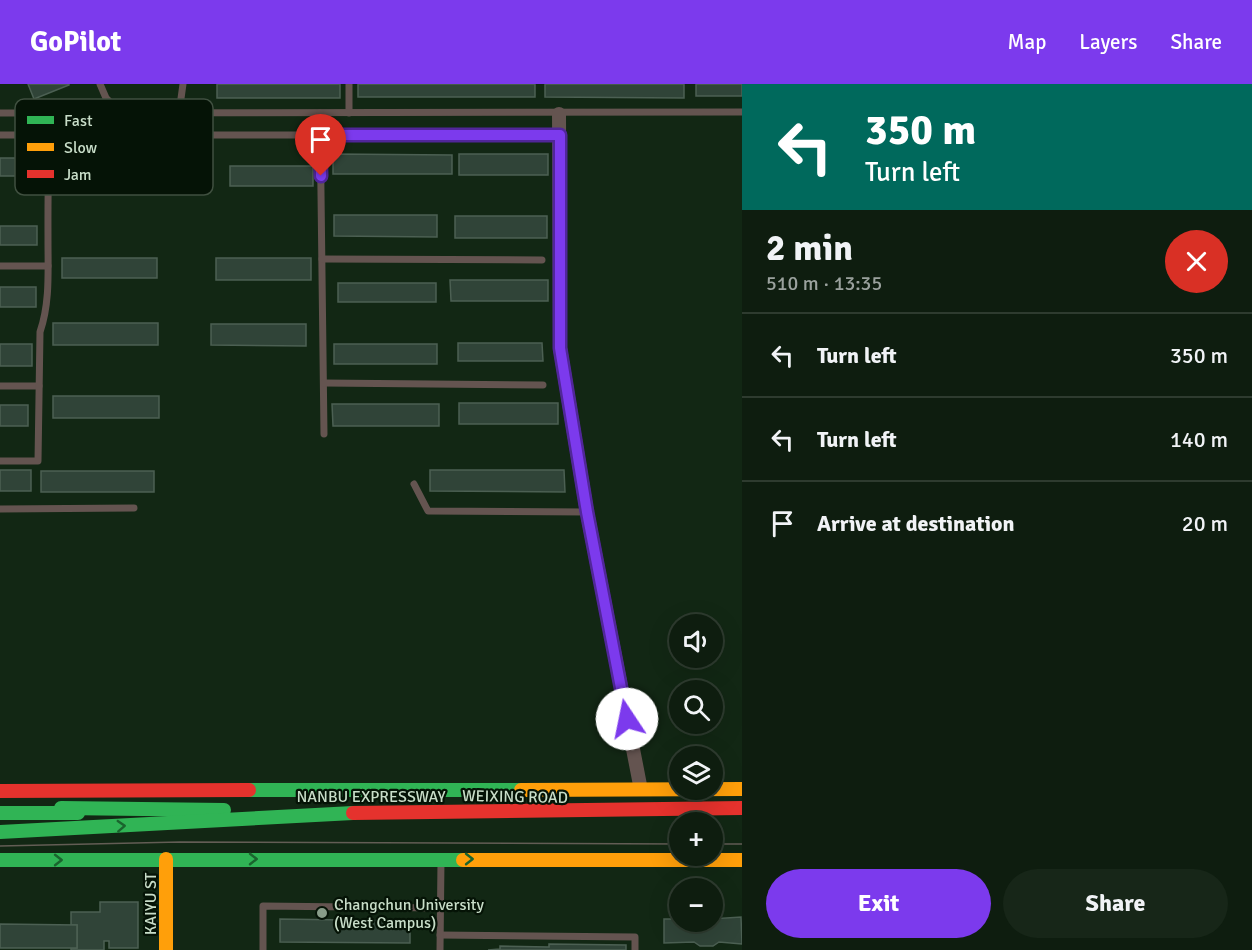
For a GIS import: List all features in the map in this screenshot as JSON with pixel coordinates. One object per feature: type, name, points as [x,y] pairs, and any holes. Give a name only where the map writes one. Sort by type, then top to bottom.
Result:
[{"type":"main road","name":"WEIXING ROAD","points":[[0,782],[669,785]]},
{"type":"main road","points":[[723,786],[742,787]]},
{"type":"main road","name":"NANBU EXPRESSWAY","points":[[0,791],[742,787]]},
{"type":"main road","name":"WEIXING ROAD","points":[[0,807],[742,815]]},
{"type":"main road","name":"NANBU EXPRESSWAY","points":[[0,813],[353,813],[742,807]]},
{"type":"main road","points":[[0,832],[353,813]]},
{"type":"main road","name":"KAIYU ST","points":[[166,859],[166,950]]},
{"type":"main road","points":[[0,860],[742,860]]},
{"type":"street","points":[[560,114],[560,348],[587,512],[640,785]]},
{"type":"lane","points":[[100,84],[107,99]]},
{"type":"lane","points":[[181,99],[183,84]]},
{"type":"lane","points":[[349,84],[350,113]]},
{"type":"lane","points":[[320,112],[324,435]]},
{"type":"lane","points":[[213,113],[742,112]]},
{"type":"lane","points":[[0,135],[15,135]]},
{"type":"lane","points":[[213,135],[560,135]]},
{"type":"lane","points":[[0,461],[38,462],[40,332],[46,314],[48,195]]},
{"type":"lane","points":[[322,259],[542,260]]},
{"type":"lane","points":[[0,266],[48,266]]},
{"type":"lane","points":[[324,383],[543,385]]},
{"type":"lane","points":[[0,386],[39,386]]},
{"type":"lane","points":[[414,484],[428,511],[587,512]]},
{"type":"lane","points":[[0,509],[134,508]]},
{"type":"lane","points":[[440,950],[441,859]]},
{"type":"lane","points":[[263,950],[263,906],[440,908]]},
{"type":"lane","points":[[440,935],[635,937],[635,950]]},
{"type":"building","points":[[28,84],[69,84],[69,85],[34,99]]},
{"type":"building","points":[[217,84],[340,84],[340,98],[217,98]]},
{"type":"building","points":[[358,84],[535,84],[535,97],[358,97]]},
{"type":"building","points":[[545,84],[684,84],[684,98],[545,97]]},
{"type":"building","points":[[696,84],[742,84],[742,96],[696,96]]},
{"type":"building","points":[[333,154],[452,155],[452,174],[333,174]]},
{"type":"building","points":[[459,154],[548,154],[548,175],[459,175]]},
{"type":"building","points":[[0,158],[15,158],[15,176],[0,176]]},
{"type":"building","points":[[230,166],[313,166],[313,186],[230,186]]},
{"type":"building","points":[[334,215],[437,215],[437,237],[334,236]]},
{"type":"building","points":[[455,216],[547,216],[547,238],[455,238]]},
{"type":"building","points":[[0,226],[37,226],[37,245],[0,245]]},
{"type":"building","points":[[62,258],[157,258],[157,278],[62,278]]},
{"type":"building","points":[[216,258],[311,258],[311,280],[216,280]]},
{"type":"building","points":[[450,280],[548,280],[548,301],[451,301]]},
{"type":"building","points":[[338,283],[436,283],[436,302],[338,302]]},
{"type":"building","points":[[0,287],[36,287],[36,307],[0,307]]},
{"type":"building","points":[[53,323],[158,323],[158,345],[53,345]]},
{"type":"building","points":[[211,324],[306,324],[306,346],[211,345]]},
{"type":"building","points":[[458,343],[542,343],[543,361],[458,361]]},
{"type":"building","points":[[0,344],[32,344],[32,366],[0,366]]},
{"type":"building","points":[[334,344],[437,344],[437,364],[334,364]]},
{"type":"building","points":[[53,396],[159,396],[159,418],[53,418]]},
{"type":"building","points":[[459,403],[558,403],[558,424],[459,424]]},
{"type":"building","points":[[332,404],[439,404],[439,426],[333,426]]},
{"type":"building","points":[[0,405],[28,405],[28,426],[0,426]]},
{"type":"building","points":[[0,470],[31,470],[31,491],[0,491]]},
{"type":"building","points":[[430,470],[564,470],[565,492],[430,491]]},
{"type":"building","points":[[41,471],[154,471],[154,492],[41,492]]},
{"type":"building","points":[[100,902],[138,902],[138,948],[109,948],[109,941],[104,941],[104,950],[71,950],[71,948],[77,948],[77,925],[71,925],[71,912],[100,912]]},
{"type":"building","points":[[741,917],[742,944],[719,942],[713,946],[700,946],[694,942],[664,943],[664,919],[669,919],[669,932],[723,932],[723,918]]},
{"type":"building","points":[[280,919],[410,921],[410,943],[280,942]]},
{"type":"building","points":[[0,924],[77,925],[77,948],[0,948]]},
{"type":"building","points":[[549,944],[626,945],[626,950],[488,950],[500,949],[500,946],[549,947]]},
{"type":"tram line","points":[[0,846],[180,842],[669,844]]},
{"type":"tram line","points":[[723,844],[742,844]]},
{"type":"traffic: fast","points":[[249,790],[521,790]]},
{"type":"traffic: fast","points":[[61,808],[224,810]]},
{"type":"traffic: fast","points":[[0,813],[78,813]]},
{"type":"traffic: fast","points":[[0,832],[353,813]]},
{"type":"traffic: fast","points":[[0,860],[463,860]]},
{"type":"traffic: slow","points":[[521,790],[742,789]]},
{"type":"traffic: slow","points":[[166,859],[166,950]]},
{"type":"traffic: slow","points":[[463,860],[742,860]]},
{"type":"traffic: jam","points":[[0,791],[249,790]]},
{"type":"traffic: jam","points":[[353,813],[742,808]]},
{"type":"place","name":"Changchun University (West Campus)","points":[[322,913]]},
{"type":"route","points":[[321,176],[320,135],[560,135],[560,348],[565,390],[587,512],[627,719]]}]
